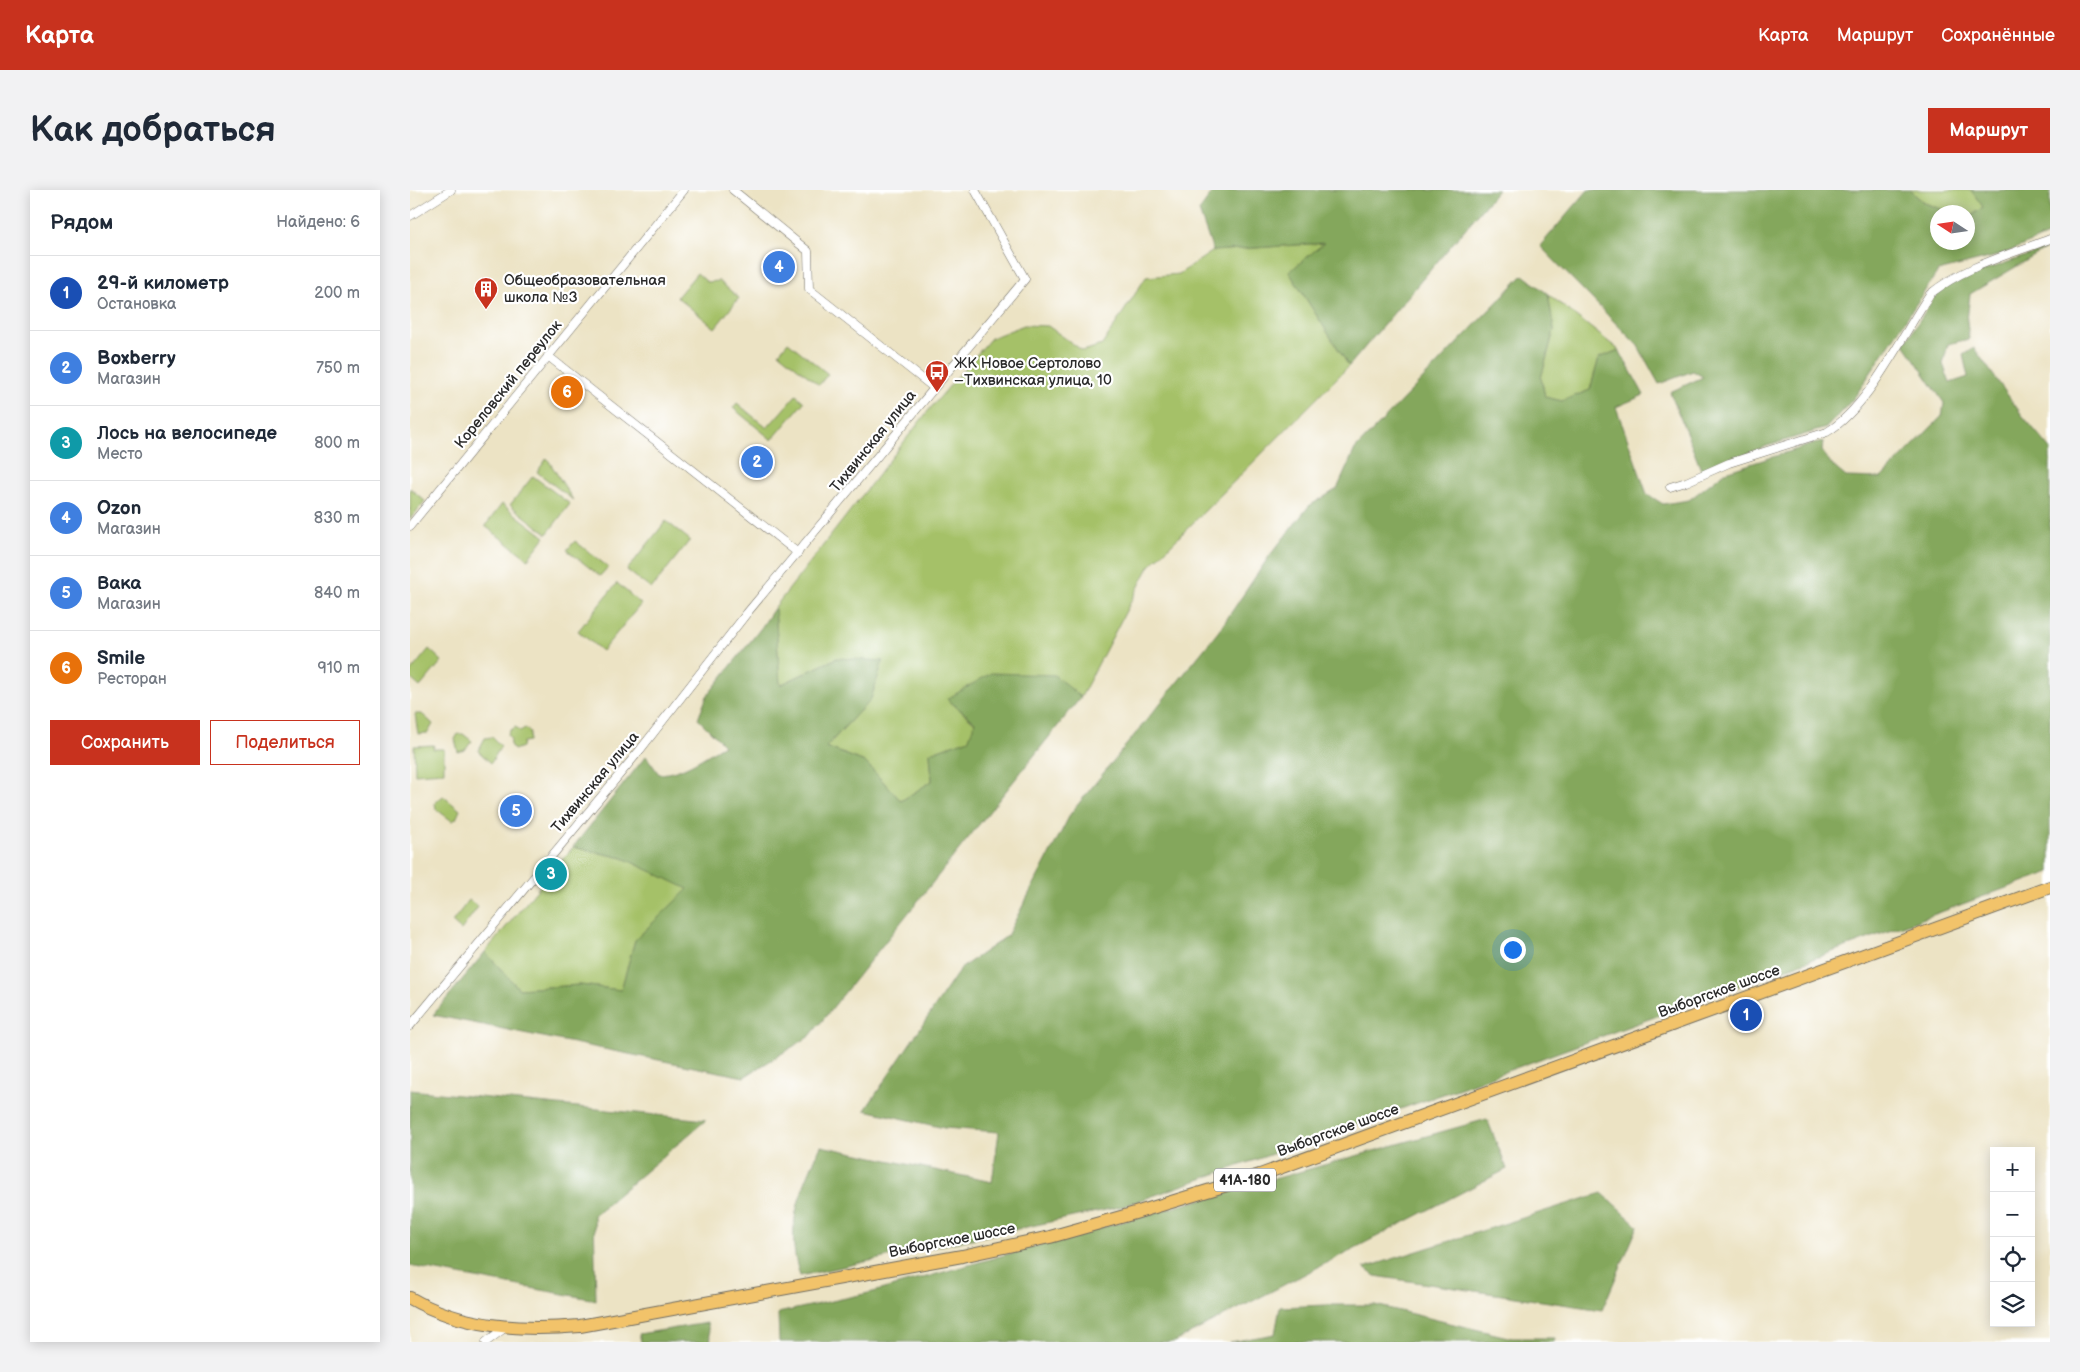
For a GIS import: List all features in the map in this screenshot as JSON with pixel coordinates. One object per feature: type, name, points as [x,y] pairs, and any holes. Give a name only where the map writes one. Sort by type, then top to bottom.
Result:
[{"type":"main road","name":"Выборгское шоссе","points":[[410,1298],[440,1312],[468,1321],[506,1328],[540,1330],[627,1319],[972,1254],[1050,1237],[1260,1175],[2050,886]]},
{"type":"street","points":[[410,216],[452,190]]},
{"type":"street","name":"Кореловский переулок","points":[[410,526],[684,190]]},
{"type":"street","name":"Тихвинская улица","points":[[410,1026],[640,750],[747,614],[934,388],[809,289],[808,251],[733,190]]},
{"type":"street","points":[[934,388],[1024,279],[975,190]]},
{"type":"street","points":[[1670,487],[1729,463],[1827,432],[1839,424],[1857,406],[1930,294],[1945,282],[1966,271],[2050,239]]},
{"type":"street","points":[[548,356],[798,553]]},
{"type":"street","points":[[486,1342],[506,1328]]},
{"type":"green space","points":[[1214,190],[1498,190],[1349,366],[1289,272],[1324,243],[1213,251],[1199,211]]},
{"type":"green space","points":[[1588,190],[1910,190],[1924,203],[1930,205],[1930,250],[1975,250],[1975,213],[1983,207],[1971,190],[2050,190],[2050,234],[2001,255],[1938,271],[1854,398],[1826,428],[1767,446],[1702,472],[1670,392],[1703,377],[1693,371],[1659,384],[1638,346],[1540,246]]},
{"type":"green space","points":[[1910,190],[1971,190],[1983,207],[1975,213],[1975,205],[1930,205]]},
{"type":"green space","points":[[1325,243],[1289,272],[1349,366],[1149,567],[1081,697],[1054,675],[947,699],[975,723],[969,739],[930,753],[932,781],[901,801],[865,762],[826,747],[871,699],[837,658],[780,685],[775,607],[928,411],[991,338],[1024,325],[1048,326],[1083,351],[1102,345],[1146,277],[1179,274],[1213,251]]},
{"type":"green space","points":[[2046,249],[1970,294],[1967,321],[1969,339],[1948,344],[1943,364],[1950,383],[1968,377],[1963,355],[1974,348],[2022,415],[2050,448],[2050,872],[1469,1085],[1124,1206],[800,1276],[795,1258],[794,1225],[801,1194],[821,1146],[992,1182],[999,1132],[944,1128],[865,1110],[961,968],[1007,936],[1071,813],[1218,632],[1270,555],[1309,506],[1337,489],[1355,449],[1523,275],[1548,294],[1554,330],[1541,378],[1545,397],[1562,401],[1590,390],[1599,358],[1619,350],[1644,395],[1616,407],[1647,494],[1663,504],[1689,500],[1725,472],[1823,441],[1822,451],[1833,466],[1846,477],[1881,478],[1942,416],[1944,403],[1904,344],[1935,296],[1956,280]]},
{"type":"green space","points":[[697,273],[707,282],[719,281],[739,298],[715,328],[677,297]]},
{"type":"green space","points":[[1548,294],[1619,350],[1599,358],[1590,390],[1562,401],[1545,397],[1541,378],[1554,330]]},
{"type":"green space","points":[[788,342],[828,374],[819,385],[779,353]]},
{"type":"green space","points":[[796,395],[804,402],[772,440],[733,408],[737,403],[767,428]]},
{"type":"green space","points":[[547,458],[573,500],[537,472]]},
{"type":"green space","points":[[533,476],[570,504],[547,534],[510,505]]},
{"type":"green space","points":[[410,488],[425,501],[410,519]]},
{"type":"green space","points":[[502,504],[545,537],[528,559],[485,526]]},
{"type":"green space","points":[[666,521],[690,540],[651,589],[627,570]]},
{"type":"green space","points":[[575,541],[608,567],[600,576],[567,550]]},
{"type":"green space","points":[[617,583],[641,604],[602,651],[578,631]]},
{"type":"green space","points":[[775,607],[780,685],[837,658],[883,661],[871,699],[826,747],[865,762],[901,801],[932,781],[930,753],[969,739],[975,722],[947,699],[991,673],[1054,675],[1081,697],[810,1036],[744,1077],[433,1015],[485,952],[519,989],[580,985],[621,990],[635,940],[688,889],[623,858],[573,847],[646,756],[659,774],[668,773],[693,764],[724,745],[698,719],[707,696],[761,628]]},
{"type":"green space","points":[[429,649],[442,661],[420,687],[410,678],[410,672]]},
{"type":"green space","points":[[415,714],[422,714],[433,724],[428,733],[418,734]]},
{"type":"green space","points":[[516,727],[520,731],[525,728],[530,732],[529,741],[523,742],[522,747],[514,750],[510,745],[511,740],[508,735],[509,731]]},
{"type":"green space","points":[[458,734],[463,734],[472,741],[465,750],[458,752],[455,739]]},
{"type":"green space","points":[[492,737],[501,746],[491,763],[478,751],[485,738]]},
{"type":"green space","points":[[434,745],[433,749],[444,749],[444,772],[415,774],[414,746]]},
{"type":"green space","points":[[443,796],[460,810],[456,819],[452,821],[436,809],[435,803]]},
{"type":"green space","points":[[573,847],[623,858],[689,889],[635,940],[621,990],[580,985],[519,989],[485,952]]},
{"type":"green space","points":[[469,900],[478,907],[461,930],[452,922]]},
{"type":"green space","points":[[410,1090],[706,1120],[594,1215],[596,1300],[410,1266]]},
{"type":"green space","points":[[1487,1119],[1507,1169],[1174,1342],[779,1342],[778,1313],[873,1292]]},
{"type":"green space","points":[[1602,1193],[1638,1226],[1602,1310],[1375,1276],[1364,1268]]},
{"type":"green space","points":[[1375,1305],[1512,1338],[1555,1338],[1554,1342],[1230,1342],[1275,1334],[1280,1307]]},
{"type":"green space","points":[[707,1323],[711,1342],[641,1342],[639,1334]]},
{"type":"place","name":"Ozon","points":[[779,267]]},
{"type":"place","name":"Общеобразовательная школа №3","points":[[486,310]]},
{"type":"place","name":"Smile","points":[[567,392]]},
{"type":"place","name":"ЖК Новое Сертолово –Тихвинская улица, 10","points":[[937,393]]},
{"type":"place","name":"Boxberry","points":[[757,462]]},
{"type":"place","name":"Вака","points":[[516,811]]},
{"type":"place","name":"Лось на велосипеде","points":[[551,874]]},
{"type":"place","name":"29-й километр","points":[[1746,1015]]}]
